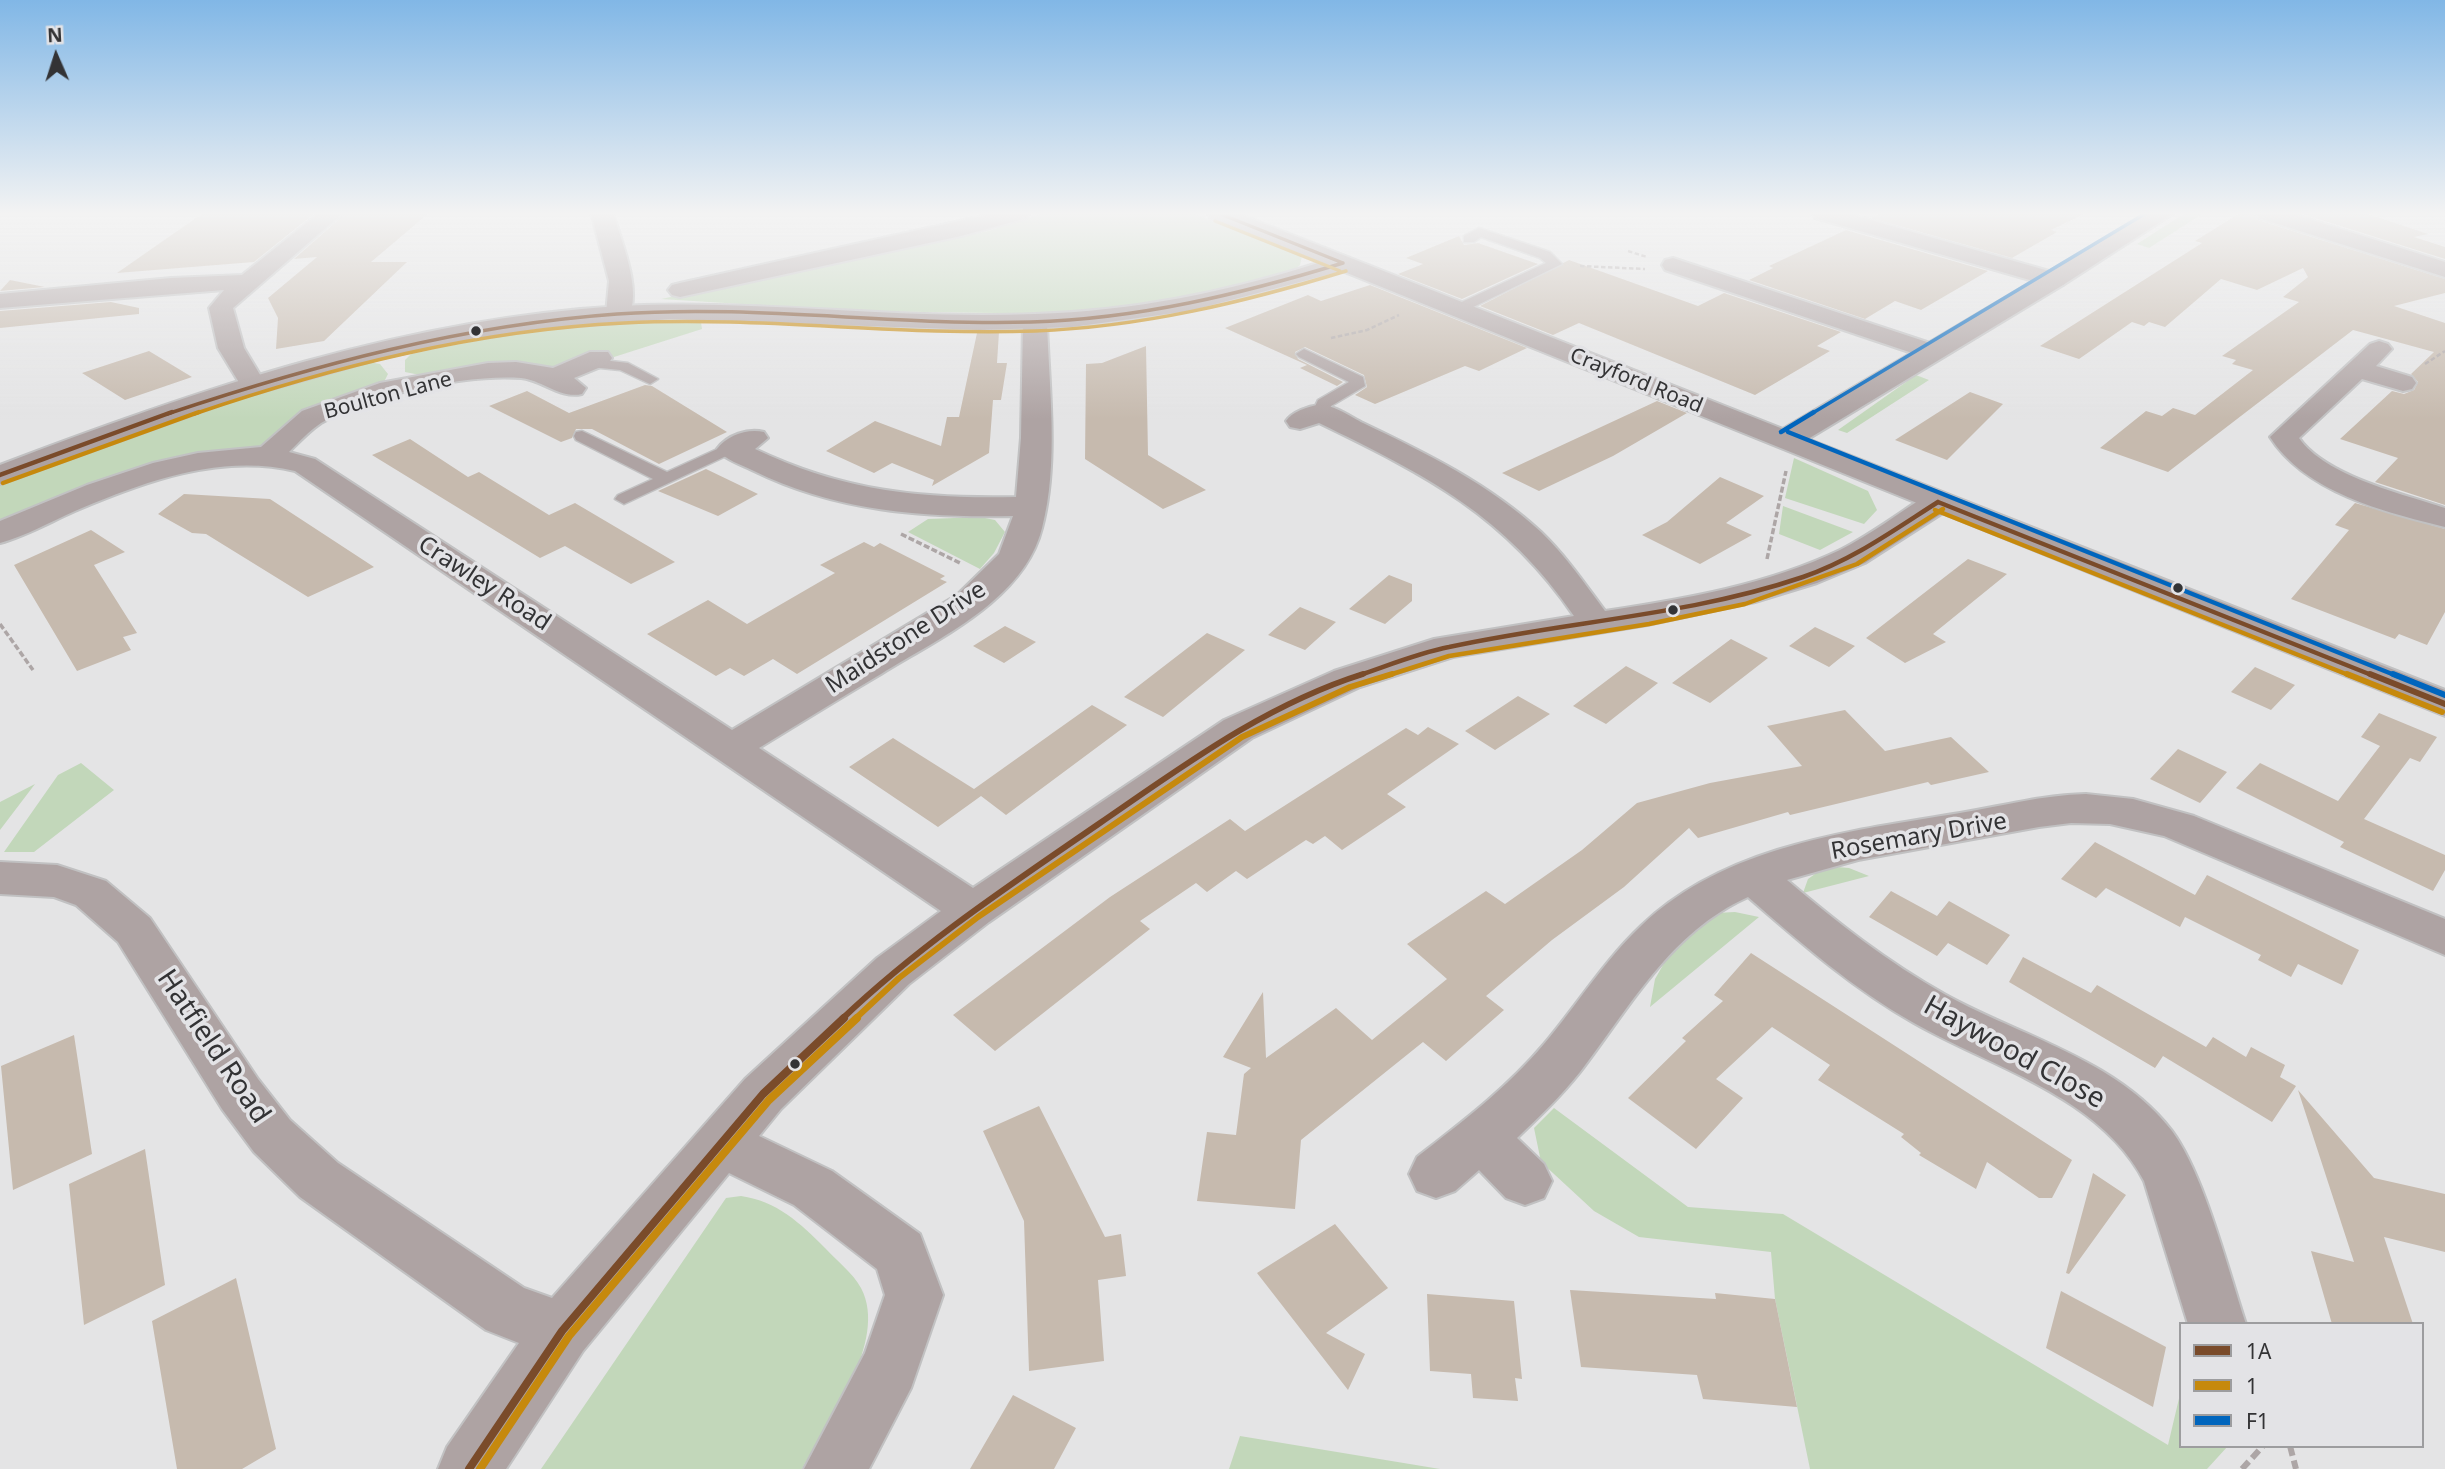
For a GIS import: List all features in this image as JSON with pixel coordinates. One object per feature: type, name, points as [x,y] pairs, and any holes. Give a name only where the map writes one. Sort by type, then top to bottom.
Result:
[{"type":"street","points":[[0,301],[171,285],[247,282]]},
{"type":"street","points":[[247,282],[221,308],[232,351],[240,368],[252,383]]},
{"type":"street","points":[[618,314],[621,282]]},
{"type":"street","points":[[680,290],[719,282]]},
{"type":"street","name":"Boulton Lane","points":[[0,475],[170,410],[252,383],[385,348],[487,328],[618,314],[705,311],[952,322],[1035,322],[1132,314],[1205,302],[1277,282]]},
{"type":"street","name":"Crayford Road","points":[[1390,282],[2445,704]]},
{"type":"street","points":[[1722,282],[1933,352]]},
{"type":"street","points":[[1789,442],[1933,352],[2054,282]]},
{"type":"street","name":"Maidstone Drive","points":[[732,748],[949,617],[995,581],[1020,546],[1031,506],[1035,322]]},
{"type":"street","points":[[385,348],[404,387]]},
{"type":"street","points":[[2379,349],[2284,437],[2289,451],[2337,479],[2445,518]]},
{"type":"street","name":"Boulton Lane","points":[[269,456],[300,425],[326,410],[404,387],[497,371],[530,371],[562,382],[592,360]]},
{"type":"street","points":[[2357,369],[2403,383]]},
{"type":"street","points":[[1310,417],[1424,464],[1468,490],[1501,515],[1556,567],[1596,623]]},
{"type":"street","points":[[743,444],[800,482],[872,500],[954,508],[1031,506]]},
{"type":"street","points":[[0,533],[156,470],[211,459],[269,456]]},
{"type":"street","name":"Crawley Road","points":[[269,456],[305,465],[973,910]]},
{"type":"street","points":[[469,1469],[562,1331],[762,1094],[825,1032],[893,971],[973,910],[1238,729],[1283,706],[1347,679],[1447,647],[1672,610],[1760,590],[1805,576],[1853,556],[1938,502]]},
{"type":"street","name":"Rosemary Drive","points":[[1436,1174],[1480,1137],[1560,1061],[1644,950],[1696,905],[1753,876],[1817,855],[1892,839],[2085,808],[2146,816],[2179,827],[2445,938]]},
{"type":"street","name":"Haywood Close","points":[[1753,876],[1851,960],[1930,1009],[2089,1089],[2133,1124],[2154,1148],[2169,1176],[2216,1322]]},
{"type":"street","name":"Hatfield Road","points":[[0,878],[57,881],[91,893],[134,930],[240,1094],[272,1136],[319,1180],[506,1310],[562,1331]]},
{"type":"street","points":[[1480,1137],[1525,1181]]},
{"type":"street","points":[[722,1143],[813,1188],[900,1253],[914,1295],[890,1367],[835,1469]]},
{"type":"lane","points":[[1446,304],[1507,282]]},
{"type":"lane","points":[[1304,354],[1357,380],[1357,386],[1324,403],[1310,417]]},
{"type":"lane","name":"Boulton Lane","points":[[592,360],[623,366],[650,379]]},
{"type":"lane","points":[[582,436],[666,479]]},
{"type":"lane","points":[[624,499],[743,444]]},
{"type":"path","points":[[1304,354],[1323,340],[1367,330],[1446,304]]},
{"type":"path","points":[[1760,590],[1789,442]]},
{"type":"path","points":[[897,532],[995,581]]},
{"type":"path","points":[[0,624],[33,670]]},
{"type":"path","points":[[2242,1469],[2261,1448]]},
{"type":"path","points":[[2291,1448],[2296,1469]]},
{"type":"green space","points":[[745,282],[1258,282],[1198,297],[1067,314],[852,311],[661,299]]},
{"type":"green space","points":[[664,321],[701,322],[702,329],[614,357],[599,352],[560,367],[520,365],[430,377],[405,372],[405,360],[411,354],[442,347],[568,328]]},
{"type":"green space","points":[[363,361],[380,364],[388,374],[383,384],[260,446],[0,527],[0,483],[226,399]]},
{"type":"green space","points":[[1916,375],[1929,380],[1847,433],[1838,430]]},
{"type":"green space","points":[[1794,458],[1868,491],[1877,510],[1864,524],[1785,498]]},
{"type":"green space","points":[[1783,506],[1853,532],[1820,550],[1779,534]]},
{"type":"green space","points":[[980,517],[995,520],[1005,532],[994,553],[980,569],[908,532],[928,519]]},
{"type":"green space","points":[[81,763],[114,790],[34,852],[4,852],[58,775]]},
{"type":"green space","points":[[35,784],[0,830],[0,802]]},
{"type":"green space","points":[[1826,866],[1849,868],[1869,876],[1803,893],[1808,879]]},
{"type":"green space","points":[[1735,912],[1759,917],[1650,1007],[1655,979],[1671,951],[1716,913]]},
{"type":"green space","points":[[1554,1108],[1688,1207],[1783,1214],[2168,1445],[2179,1398],[2179,1448],[2226,1448],[2207,1469],[1810,1469],[1775,1299],[1771,1252],[1639,1237],[1594,1211],[1541,1162],[1534,1128]]},
{"type":"green space","points":[[741,1196],[777,1208],[806,1230],[854,1277],[868,1309],[867,1332],[851,1381],[802,1469],[541,1469],[726,1198]]},
{"type":"green space","points":[[1240,1436],[1440,1469],[1229,1469]]},
{"type":"building","points":[[9,282],[45,287],[0,291]]},
{"type":"building","points":[[288,282],[386,282],[324,341],[276,349],[278,318],[268,298]]},
{"type":"building","points":[[1417,282],[1500,282],[1462,299]]},
{"type":"building","points":[[1527,282],[1629,282],[1698,306],[1724,293],[1841,332],[1817,346],[1830,351],[1755,395],[1579,323],[1553,335],[1480,306]]},
{"type":"building","points":[[1754,282],[1970,282],[1921,310],[1895,301],[1865,319]]},
{"type":"building","points":[[2141,282],[2218,282],[2165,327],[2149,322],[2144,326],[2132,322],[2079,359],[2040,346]]},
{"type":"building","points":[[2229,282],[2275,282],[2257,290]]},
{"type":"building","points":[[2302,282],[2445,282],[2445,293],[2394,306],[2445,323],[2445,505],[2375,482],[2398,458],[2340,439],[2392,391],[2404,394],[2414,390],[2418,382],[2411,374],[2434,352],[2353,330],[2168,472],[2100,448],[2146,411],[2162,416],[2173,408],[2195,415],[2253,370],[2232,364],[2236,360],[2222,356],[2299,302],[2283,297]]},
{"type":"building","points":[[1370,285],[1527,348],[1479,371],[1465,366],[1375,404],[1355,395],[1367,387],[1364,375],[1305,347],[1295,352],[1298,359],[1343,382],[1337,386],[1300,368],[1307,365],[1225,328],[1308,295],[1321,301]]},
{"type":"building","points":[[111,302],[139,308],[139,314],[0,328],[0,311]]},
{"type":"building","points":[[999,332],[997,363],[1007,363],[1001,400],[993,400],[989,453],[932,486],[934,480],[892,463],[874,473],[826,451],[875,421],[941,446],[947,417],[959,417],[977,333]]},
{"type":"building","points":[[1146,346],[1148,455],[1206,490],[1163,509],[1085,459],[1086,364],[1102,363]]},
{"type":"building","points":[[149,351],[192,377],[125,400],[82,373]]},
{"type":"building","points":[[645,385],[652,386],[727,432],[659,464],[592,429],[576,429],[572,438],[561,442],[489,406],[527,391],[569,413]]},
{"type":"building","points":[[1970,392],[2003,404],[1947,460],[1895,440]]},
{"type":"building","points":[[1657,401],[1687,413],[1613,456],[1539,491],[1502,473]]},
{"type":"building","points":[[410,439],[468,477],[479,472],[549,515],[575,503],[675,562],[631,584],[565,546],[540,558],[372,455]]},
{"type":"building","points":[[706,469],[758,494],[718,516],[658,491]]},
{"type":"building","points":[[1720,477],[1764,496],[1726,523],[1752,535],[1700,564],[1642,535],[1667,522]]},
{"type":"building","points":[[184,494],[270,499],[374,567],[308,597],[206,534],[192,533],[158,514]]},
{"type":"building","points":[[2355,503],[2445,529],[2445,612],[2427,645],[2399,634],[2395,639],[2291,599],[2349,530],[2335,525]]},
{"type":"building","points":[[91,530],[125,552],[94,565],[137,633],[123,637],[131,650],[77,671],[14,565]]},
{"type":"building","points":[[864,542],[874,547],[880,543],[945,576],[940,579],[947,582],[797,674],[773,659],[744,676],[730,668],[716,676],[647,634],[708,600],[747,624],[835,573],[820,565]]},
{"type":"building","points":[[1968,559],[2007,574],[1933,634],[1946,642],[1905,663],[1866,638]]},
{"type":"building","points":[[1389,575],[1412,584],[1412,601],[1385,624],[1349,609]]},
{"type":"building","points":[[1300,607],[1336,622],[1305,650],[1268,635]]},
{"type":"building","points":[[1005,626],[1036,642],[1004,663],[973,646]]},
{"type":"building","points":[[1815,627],[1855,646],[1829,667],[1789,646]]},
{"type":"building","points":[[1207,633],[1245,650],[1163,717],[1124,697]]},
{"type":"building","points":[[1731,639],[1768,658],[1710,703],[1672,683]]},
{"type":"building","points":[[1626,666],[1658,683],[1606,724],[1573,706]]},
{"type":"building","points":[[2255,667],[2295,685],[2271,710],[2231,692]]},
{"type":"building","points":[[1518,696],[1550,714],[1495,750],[1465,731]]},
{"type":"building","points":[[1092,705],[1127,725],[1006,815],[981,796],[938,827],[849,767],[893,738],[974,789]]},
{"type":"building","points":[[1845,710],[1885,751],[1951,737],[1989,772],[1931,785],[1928,782],[1790,815],[1788,812],[1698,838],[1689,828],[1624,887],[1552,940],[1486,996],[1504,1010],[1446,1061],[1423,1042],[1301,1140],[1295,1209],[1197,1201],[1207,1132],[1236,1135],[1244,1074],[1251,1068],[1223,1057],[1263,992],[1266,1058],[1336,1008],[1372,1040],[1447,979],[1407,944],[1486,891],[1505,904],[1582,850],[1637,803],[1710,783],[1802,766],[1767,726]]},
{"type":"building","points":[[2379,713],[2437,737],[2420,762],[2410,758],[2364,819],[2445,855],[2445,870],[2433,891],[2340,847],[2344,842],[2236,788],[2260,763],[2338,801],[2380,746],[2361,737]]},
{"type":"building","points":[[1428,727],[1459,744],[1387,794],[1406,807],[1342,850],[1325,836],[1313,844],[1306,840],[1247,879],[1236,871],[1207,892],[1196,883],[1140,921],[1150,929],[995,1051],[953,1015],[1110,897],[1230,819],[1245,831],[1406,728],[1418,735]]},
{"type":"building","points":[[2178,749],[2227,772],[2200,803],[2150,779]]},
{"type":"building","points":[[2095,842],[2195,895],[2207,875],[2359,950],[2342,985],[2298,964],[2291,977],[2258,960],[2261,955],[2185,917],[2180,927],[2106,888],[2096,898],[2061,879]]},
{"type":"building","points":[[1891,891],[1937,916],[1949,901],[2010,935],[1987,965],[1948,943],[1937,956],[1869,917]]},
{"type":"building","points":[[1751,953],[2072,1160],[2052,1198],[2039,1198],[1987,1162],[1976,1189],[1919,1155],[1921,1153],[1901,1137],[1904,1134],[1818,1080],[1830,1065],[1772,1027],[1716,1079],[1743,1098],[1696,1149],[1628,1098],[1686,1041],[1682,1038],[1723,1001],[1714,995]]},
{"type":"building","points":[[2023,957],[2091,993],[2097,985],[2206,1047],[2213,1037],[2246,1057],[2251,1047],[2285,1065],[2280,1077],[2296,1086],[2272,1122],[2163,1056],[2155,1068],[2009,982]]},
{"type":"building","points":[[74,1035],[92,1154],[13,1190],[1,1066]]},
{"type":"building","points":[[2298,1090],[2374,1178],[2445,1194],[2445,1252],[2384,1237],[2412,1322],[2331,1322],[2311,1251],[2354,1262]]},
{"type":"building","points":[[1039,1106],[1105,1237],[1121,1234],[1126,1276],[1098,1280],[1104,1361],[1029,1371],[1024,1221],[983,1131]]},
{"type":"building","points":[[145,1149],[165,1285],[84,1325],[69,1184]]},
{"type":"building","points":[[2093,1173],[2126,1195],[2069,1274],[2066,1273]]},
{"type":"building","points":[[1335,1224],[1388,1288],[1326,1333],[1365,1354],[1348,1390],[1257,1273]]},
{"type":"building","points":[[236,1278],[276,1449],[242,1469],[177,1469],[152,1321]]},
{"type":"building","points":[[1570,1290],[1716,1299],[1715,1293],[1775,1299],[1797,1407],[1703,1399],[1697,1375],[1581,1367]]},
{"type":"building","points":[[2061,1291],[2166,1347],[2153,1407],[2046,1348]]},
{"type":"building","points":[[1427,1294],[1514,1301],[1522,1379],[1515,1378],[1518,1401],[1473,1398],[1471,1374],[1430,1371]]},
{"type":"building","points":[[1013,1395],[1076,1428],[1054,1469],[970,1469]]},
{"type":"transit line","name":"1A","points":[[0,475],[150,419],[303,371],[459,334],[538,322],[670,312],[928,321],[1072,320],[1190,303],[1279,282]]},
{"type":"transit line","name":"1","points":[[3,483],[153,427],[230,402],[306,379],[462,342],[541,330],[673,321],[932,331],[1075,329],[1192,312],[1311,282]]},
{"type":"transit line","name":"F1","points":[[1781,432],[2032,282]]},
{"type":"transit line","name":"F1","points":[[1788,432],[2445,695]]},
{"type":"transit line","name":"1A","points":[[1938,502],[2445,704]]},
{"type":"transit line","name":"1A","points":[[469,1469],[562,1331],[763,1094],[893,971],[973,910],[1238,729],[1347,679],[1447,647],[1647,615],[1743,595],[1805,576],[1853,556],[1938,502]]},
{"type":"transit line","name":"1","points":[[480,1469],[569,1336],[769,1100],[899,978],[978,917],[1242,737],[1350,687],[1449,656],[1649,624],[1745,604],[1808,584],[1857,564],[1943,509]]},
{"type":"transit line","name":"1","points":[[1935,510],[2442,712]]}]
